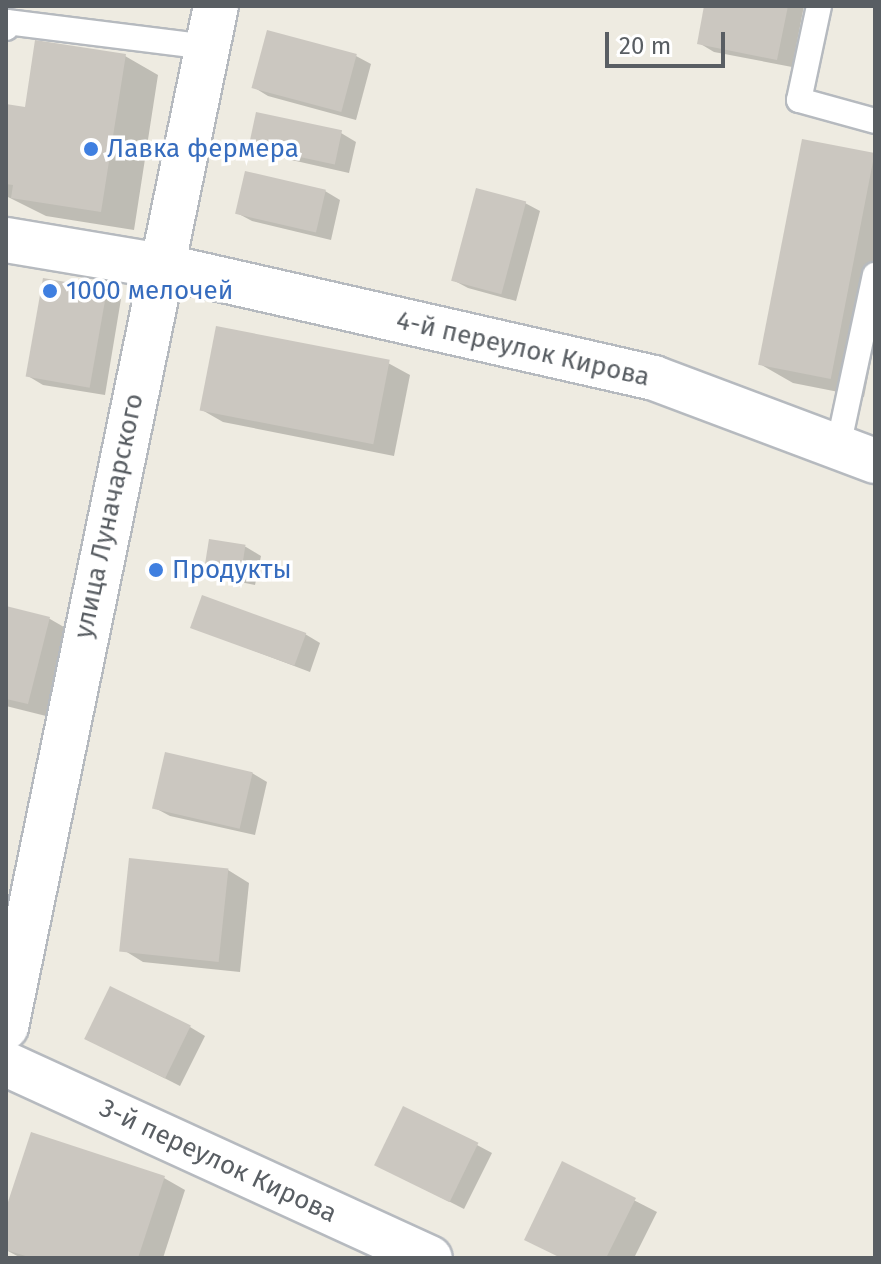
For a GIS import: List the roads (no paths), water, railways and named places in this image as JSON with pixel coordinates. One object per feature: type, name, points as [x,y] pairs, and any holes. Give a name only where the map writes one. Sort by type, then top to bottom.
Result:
[{"type":"street","name":"улица Луначарского","points":[[6,1027],[212,26]]},
{"type":"street","name":"4-й переулок Кирова","points":[[6,240],[162,266],[654,378],[856,454]]},
{"type":"street","name":"3-й переулок Кирова","points":[[6,1064],[430,1258]]},
{"type":"lane","points":[[819,6],[799,100],[875,121]]},
{"type":"lane","points":[[6,28],[7,22],[212,26]]},
{"type":"lane","points":[[856,454],[875,275]]},
{"type":"place","name":"Лавка фермера","points":[[91,149]]},
{"type":"place","name":"1000 мелочей","points":[[50,291]]},
{"type":"place","name":"Продукты","points":[[156,570]]}]
